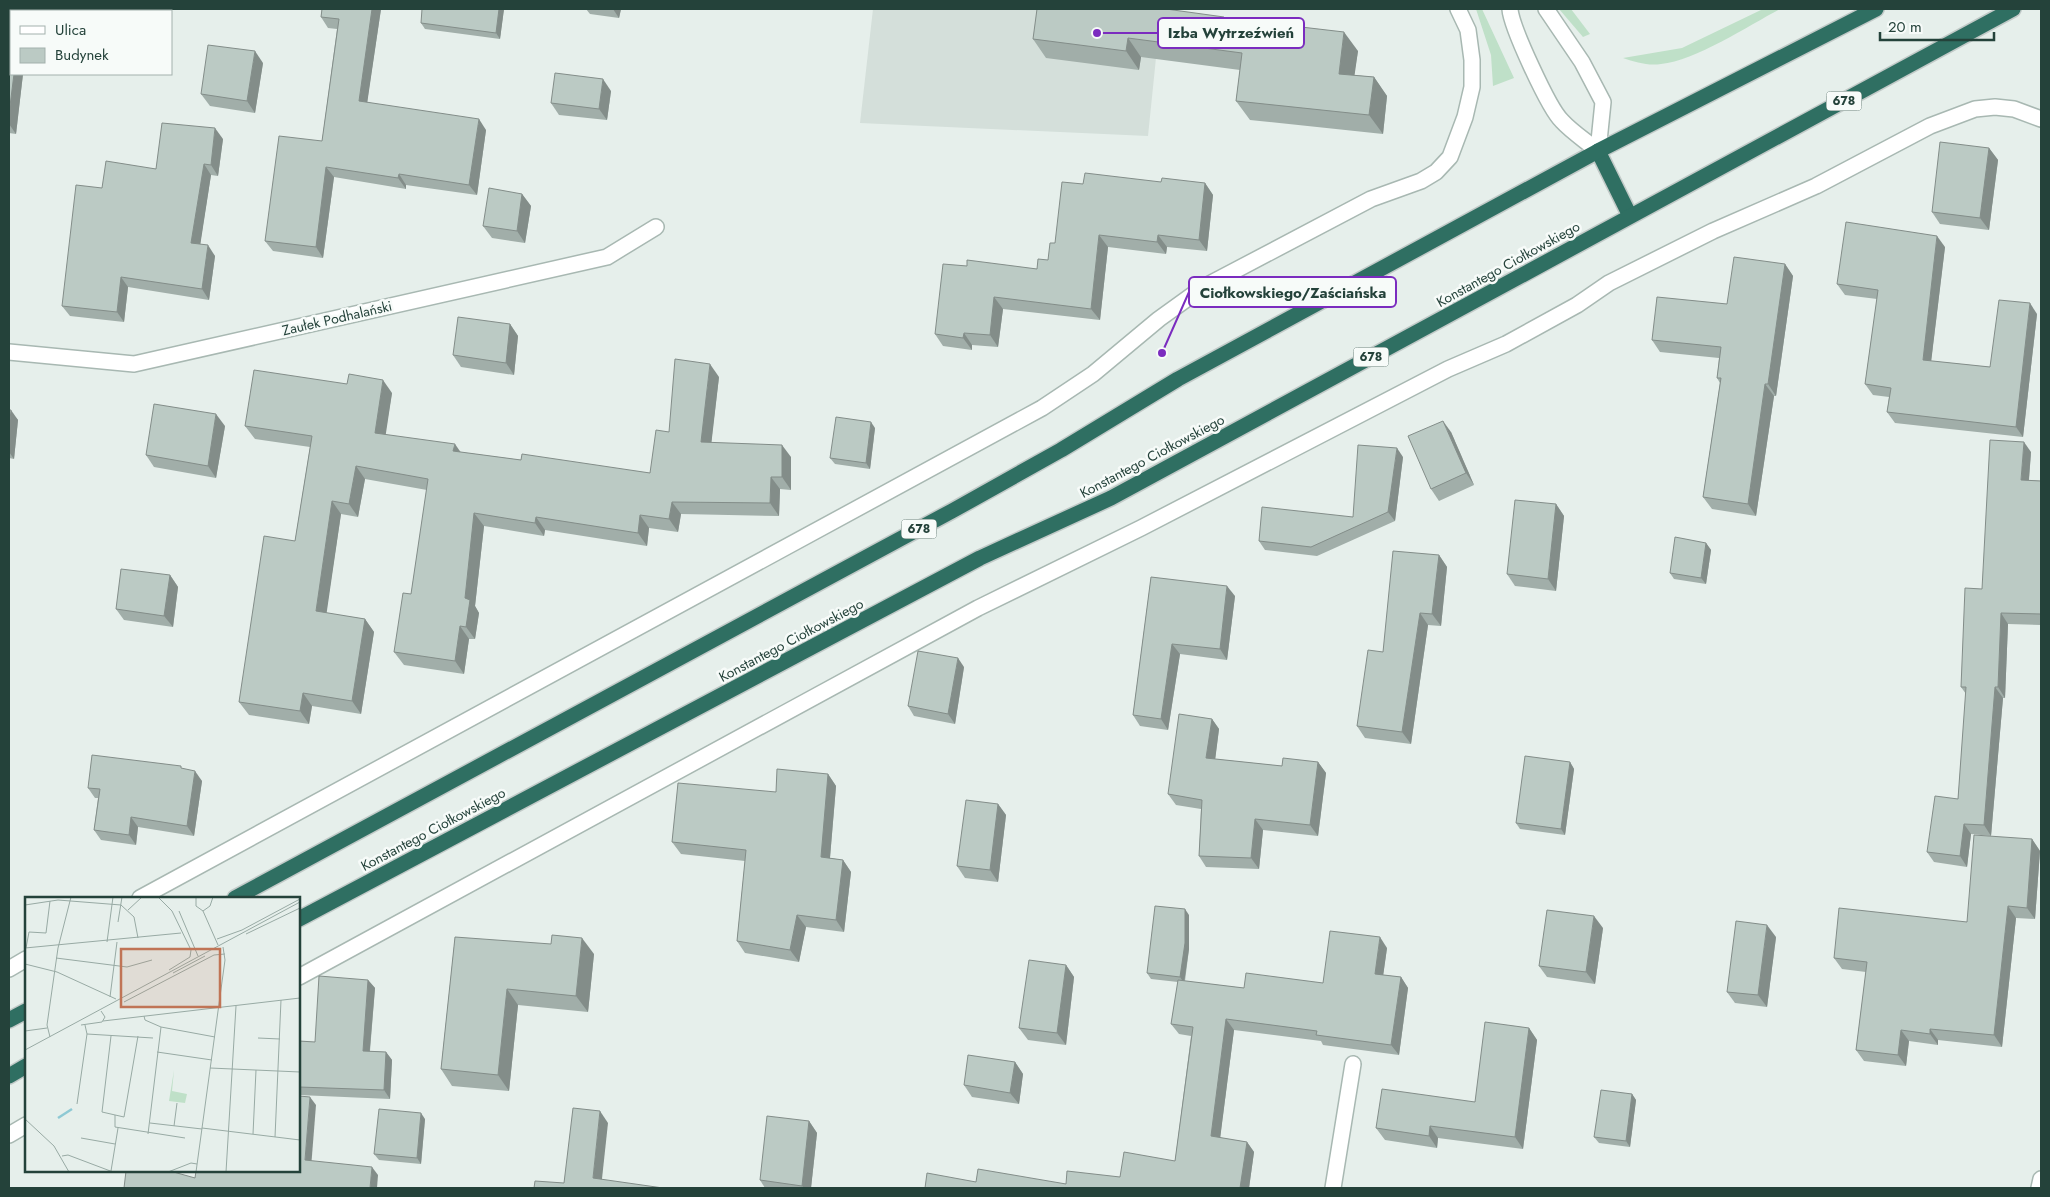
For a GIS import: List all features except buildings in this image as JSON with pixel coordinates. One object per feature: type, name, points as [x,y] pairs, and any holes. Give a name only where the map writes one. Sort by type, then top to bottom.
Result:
[{"type":"highway","name":"678","points":[[237,897],[952,511],[1062,450],[1178,379],[1598,151],[1876,9]]},
{"type":"highway","name":"Konstantego Ciołkowskiego","points":[[300,918],[980,558],[1111,498],[2013,9]]},
{"type":"highway","points":[[1598,151],[1630,216]]},
{"type":"highway","points":[[9,1020],[25,1012]]},
{"type":"highway","points":[[9,1076],[25,1067]]},
{"type":"street","points":[[142,897],[1042,408],[1093,374],[1159,319],[1202,288],[1371,199],[1420,181],[1436,172],[1450,156],[1465,117],[1472,87],[1472,60],[1468,30],[1458,9]]},
{"type":"street","points":[[1510,9],[1510,17],[1526,56],[1561,120],[1598,151]]},
{"type":"street","points":[[1546,9],[1582,62],[1602,102],[1598,151]]},
{"type":"street","points":[[300,976],[978,608],[1141,528],[1448,369],[1506,344],[1577,305],[1609,283],[1712,231],[1816,186],[1930,126],[1974,109],[1995,107],[2014,109],[2041,119]]},
{"type":"street","name":"Zaułek Podhalański","points":[[9,352],[134,364],[607,257],[656,227]]},
{"type":"street","points":[[9,969],[25,960]]},
{"type":"street","points":[[1333,1188],[1353,1064]]},
{"type":"street","points":[[9,1135],[25,1126]]},
{"type":"street","points":[[2040,1188],[2041,1180]]},
{"type":"shaded area","points":[[873,9],[1161,9],[1148,136],[860,123]]},
{"type":"green space","points":[[1476,9],[1482,9],[1514,78],[1493,86],[1491,55]]},
{"type":"green space","points":[[1559,9],[1571,9],[1590,34],[1583,37]]},
{"type":"green space","points":[[1763,9],[1780,9],[1721,42],[1689,57],[1656,64],[1642,63],[1623,58],[1682,48]]},
{"type":"place","name":"Izba Wytrzeźwień","points":[[1097,33]]},
{"type":"place","name":"Ciołkowskiego/Zaściańska","points":[[1162,353]]}]
